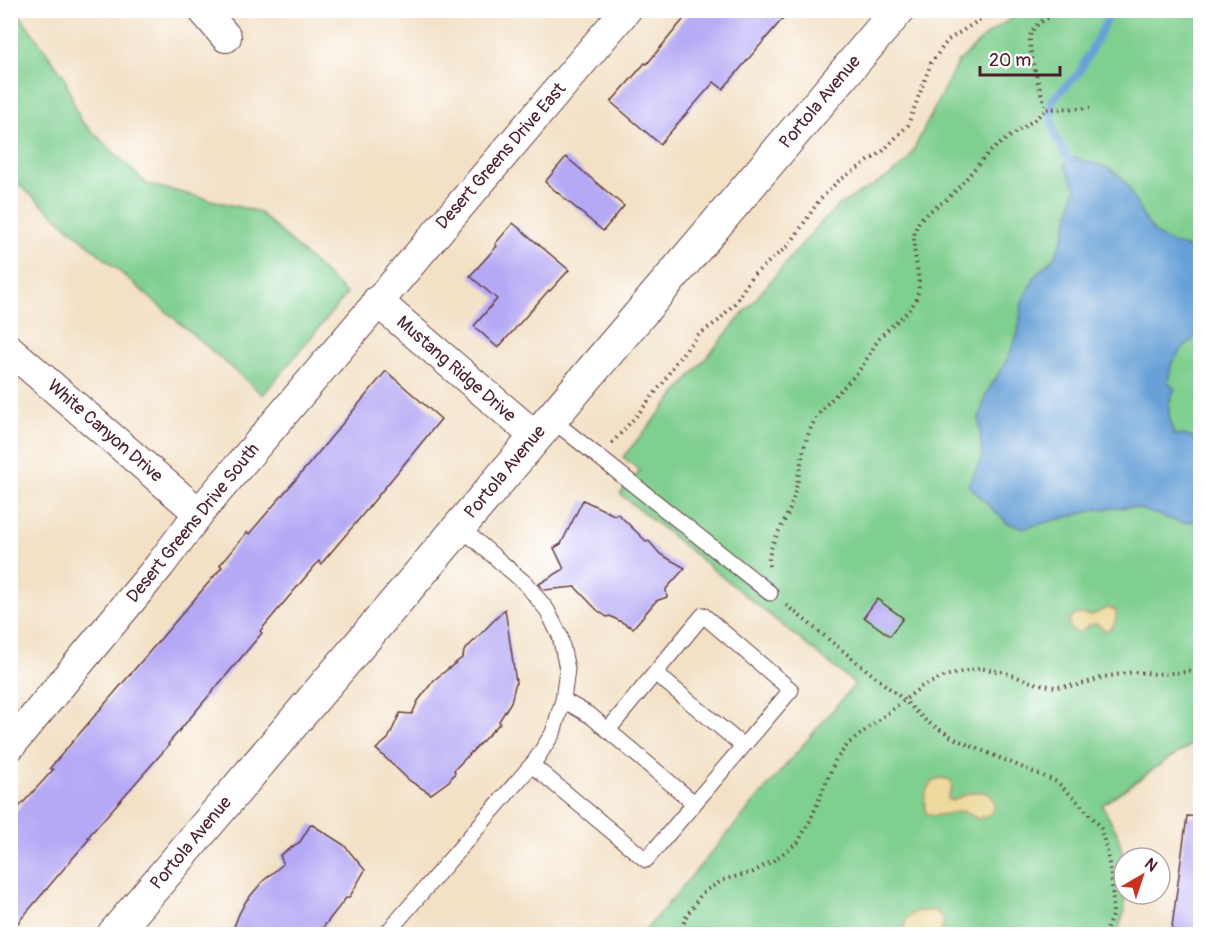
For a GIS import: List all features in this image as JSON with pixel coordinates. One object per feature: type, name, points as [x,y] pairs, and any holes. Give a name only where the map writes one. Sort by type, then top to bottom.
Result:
[{"type":"main road","name":"Portola Avenue","points":[[114,934],[898,10]]},
{"type":"street","points":[[203,10],[226,37]]},
{"type":"street","name":"Desert Greens Drive East","points":[[377,301],[619,13]]},
{"type":"street","name":"Mustang Ridge Drive","points":[[377,301],[543,428]]},
{"type":"street","name":"Desert Greens Drive South","points":[[10,746],[160,565],[199,513],[377,301]]},
{"type":"street","name":"White Canyon Drive","points":[[10,350],[199,513]]},
{"type":"lane","points":[[543,428],[600,458],[770,593]]},
{"type":"lane","points":[[386,934],[532,765],[553,733],[563,700],[567,669],[560,636],[547,610],[526,584],[459,526]]},
{"type":"lane","points":[[532,765],[646,860],[791,690],[703,615],[608,730]]},
{"type":"lane","points":[[655,673],[743,746]]},
{"type":"lane","points":[[563,700],[591,716],[694,803]]},
{"type":"path","points":[[600,458],[663,383],[675,363],[698,335],[718,321],[736,302],[751,277],[790,244],[818,202],[837,182],[882,152],[908,125],[931,63],[948,40],[995,10]]},
{"type":"path","points":[[1046,109],[1029,42],[1032,31],[1048,18],[1064,10]]},
{"type":"path","points":[[1090,108],[1046,109],[1033,122],[991,151],[957,190],[921,220],[915,235],[915,260],[920,282],[915,300],[907,313],[876,342],[857,372],[825,405],[813,423],[800,461],[792,504],[768,555],[770,593],[904,700],[926,721],[957,740],[1057,782],[1100,826],[1112,883],[1113,913],[1105,934]]},
{"type":"path","points":[[679,934],[687,915],[702,893],[723,880],[753,872],[798,842],[810,821],[835,761],[848,744],[921,687],[945,676],[979,668],[1003,672],[1034,683],[1055,687],[1079,685],[1104,677],[1134,672],[1176,673],[1200,668]]},
{"type":"green space","points":[[16,10],[64,76],[80,120],[147,184],[259,212],[347,294],[263,395],[11,178],[10,11]]},
{"type":"green space","points":[[1022,11],[1200,11],[1200,740],[1102,805],[1117,833],[1121,846],[1112,846],[1112,906],[1125,906],[1117,934],[642,934],[855,684],[620,494],[640,471],[623,457],[806,239],[837,206],[889,176],[908,161],[957,63],[985,36]]},
{"type":"sand","points":[[1109,608],[1116,610],[1116,617],[1114,625],[1107,631],[1097,624],[1089,625],[1079,633],[1070,629],[1069,621],[1076,615],[1091,615]]},
{"type":"sand","points":[[940,778],[951,780],[952,787],[947,799],[951,801],[975,792],[991,795],[995,805],[991,814],[978,819],[963,811],[933,816],[926,813],[926,792],[931,784]]},
{"type":"sand","points":[[917,911],[936,911],[944,920],[941,934],[902,934],[906,919]]},
{"type":"water","points":[[1076,157],[1082,161],[1106,167],[1122,178],[1142,215],[1160,237],[1200,250],[1200,334],[1185,346],[1172,362],[1168,382],[1175,389],[1169,405],[1169,417],[1174,435],[1197,439],[1200,437],[1200,520],[1182,523],[1133,507],[1100,509],[1024,528],[1007,523],[968,485],[982,458],[979,419],[986,394],[1008,358],[1018,333],[1022,302],[1035,276],[1055,256],[1063,238],[1076,188],[1064,164]]},
{"type":"building","points":[[691,10],[790,10],[723,89],[714,82],[660,144],[611,102],[645,63],[647,64]]},
{"type":"building","points":[[566,157],[624,206],[603,231],[545,182]]},
{"type":"building","points":[[513,223],[569,270],[498,348],[474,326],[497,299],[470,276],[497,246],[495,244]]},
{"type":"building","points":[[386,371],[441,419],[321,564],[319,561],[260,631],[262,633],[169,745],[88,837],[90,838],[10,932],[10,817],[53,770],[50,768],[222,567],[220,565],[247,532],[249,534]]},
{"type":"building","points":[[583,500],[614,515],[618,514],[647,542],[648,540],[660,554],[685,568],[666,589],[667,597],[656,601],[633,628],[597,610],[575,587],[544,590],[539,584],[564,569],[554,548],[561,544]]},
{"type":"building","points":[[877,599],[903,618],[890,636],[864,617]]},
{"type":"building","points":[[505,609],[516,682],[511,702],[499,721],[500,723],[454,770],[455,773],[449,781],[431,794],[410,781],[376,749],[388,739],[400,713],[412,714],[418,701],[434,680],[463,657],[464,651]]},
{"type":"building","points":[[1187,816],[1200,817],[1200,934],[1171,934]]},
{"type":"building","points":[[311,824],[344,845],[365,870],[349,898],[346,898],[318,934],[231,934],[246,901],[263,881],[283,864],[280,855],[300,842]]},
{"type":"waterway","points":[[1069,160],[1056,138],[1052,120],[1052,100],[1079,73],[1112,10]]}]
